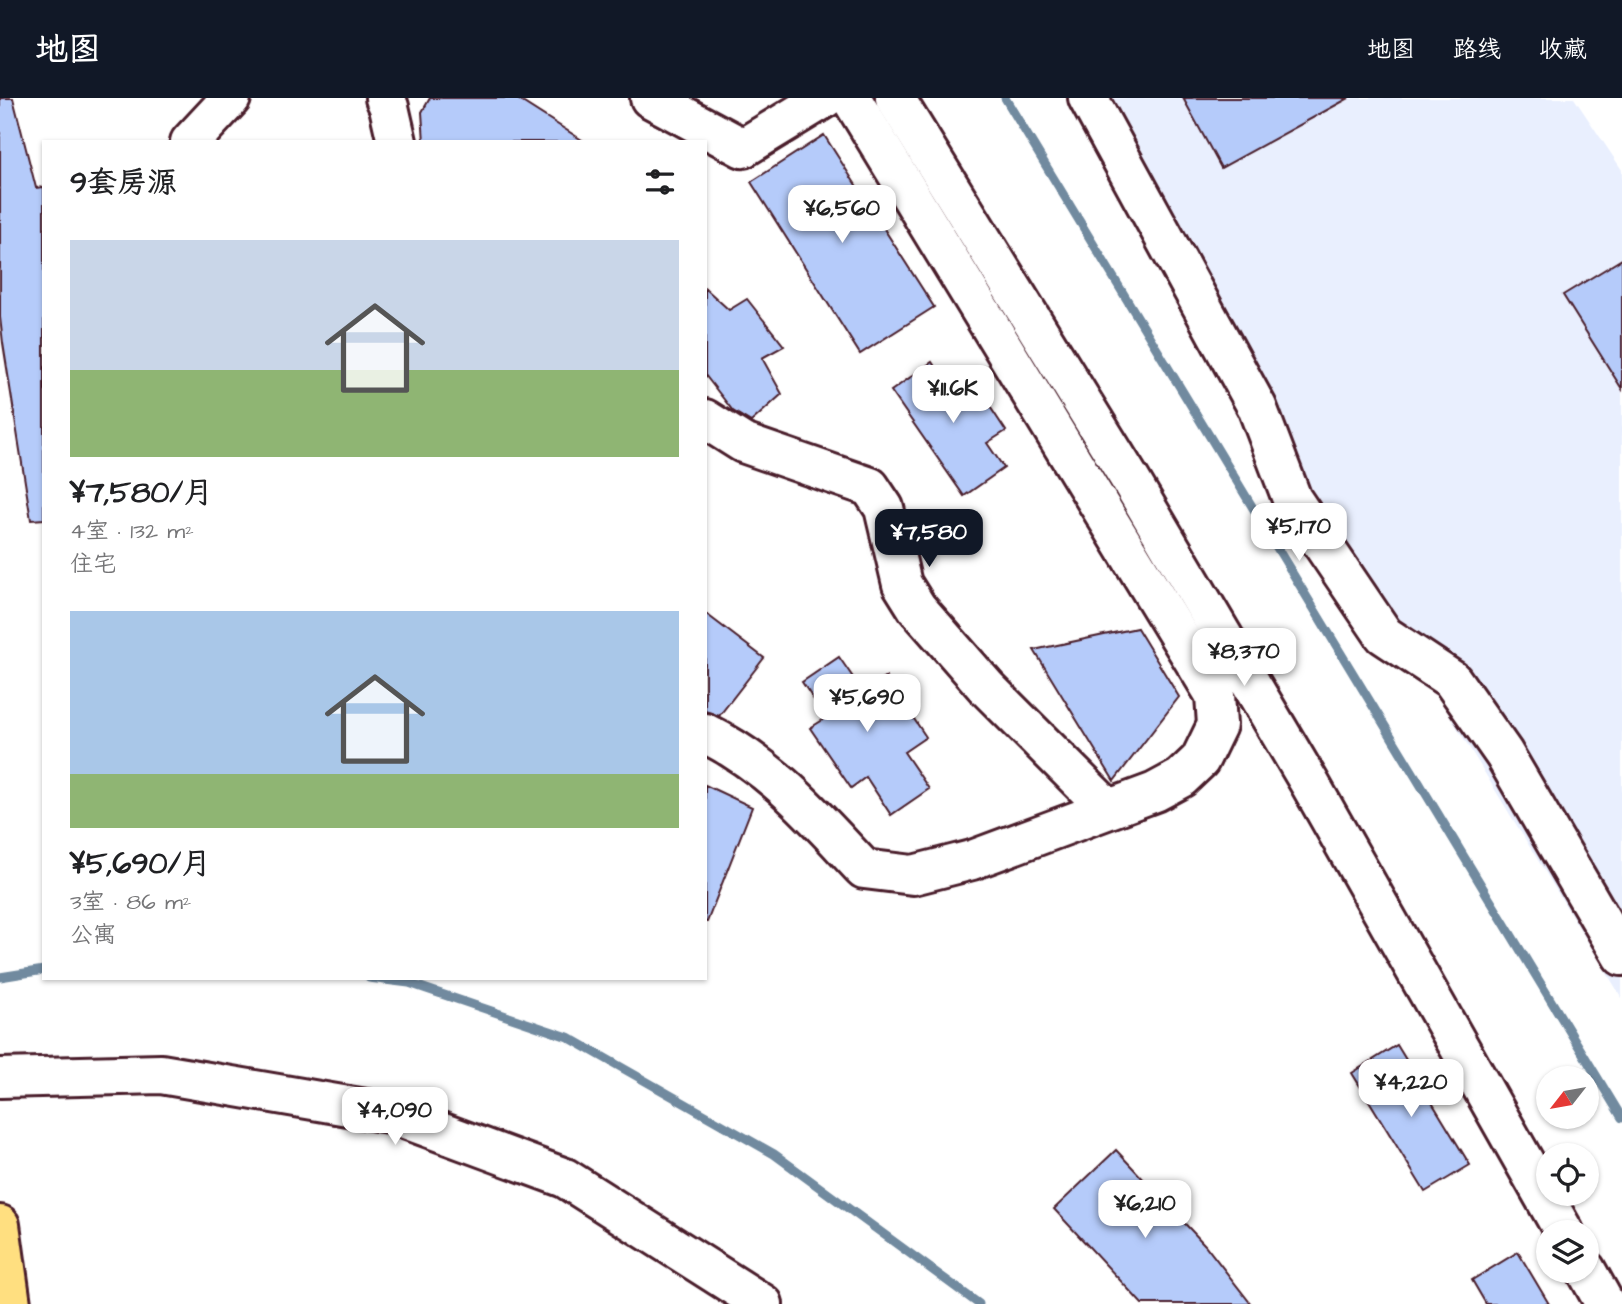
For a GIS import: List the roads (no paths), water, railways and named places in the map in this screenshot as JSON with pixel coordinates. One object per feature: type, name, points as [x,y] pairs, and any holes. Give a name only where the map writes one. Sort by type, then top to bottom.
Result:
[{"type":"main road","points":[[0,1225],[11,1304]]},
{"type":"street","points":[[192,140],[231,98]]},
{"type":"street","points":[[384,98],[389,107],[397,140]]},
{"type":"street","points":[[650,98],[743,148],[825,98]]},
{"type":"street","points":[[707,734],[736,748],[783,783],[864,869],[913,875],[972,860],[1155,792],[1181,778],[1199,760],[1217,725],[1215,695],[850,98]]},
{"type":"street","points":[[895,98],[1131,481],[1309,782],[1557,1220]]},
{"type":"street","points":[[1088,98],[1257,407],[1292,499],[1384,635],[1452,680],[1504,754],[1622,956]]},
{"type":"street","points":[[707,420],[743,443],[870,487],[884,508],[902,584],[917,608],[987,688],[1107,808]]},
{"type":"street","points":[[0,1078],[161,1074],[389,1113],[565,1178],[763,1304]]},
{"type":"street","points":[[1593,1283],[1605,1304]]},
{"type":"waterway","points":[[1005,98],[1622,1118]]},
{"type":"waterway","points":[[0,977],[42,970]]},
{"type":"waterway","points":[[385,980],[409,983],[568,1037],[774,1154],[979,1304]]}]
